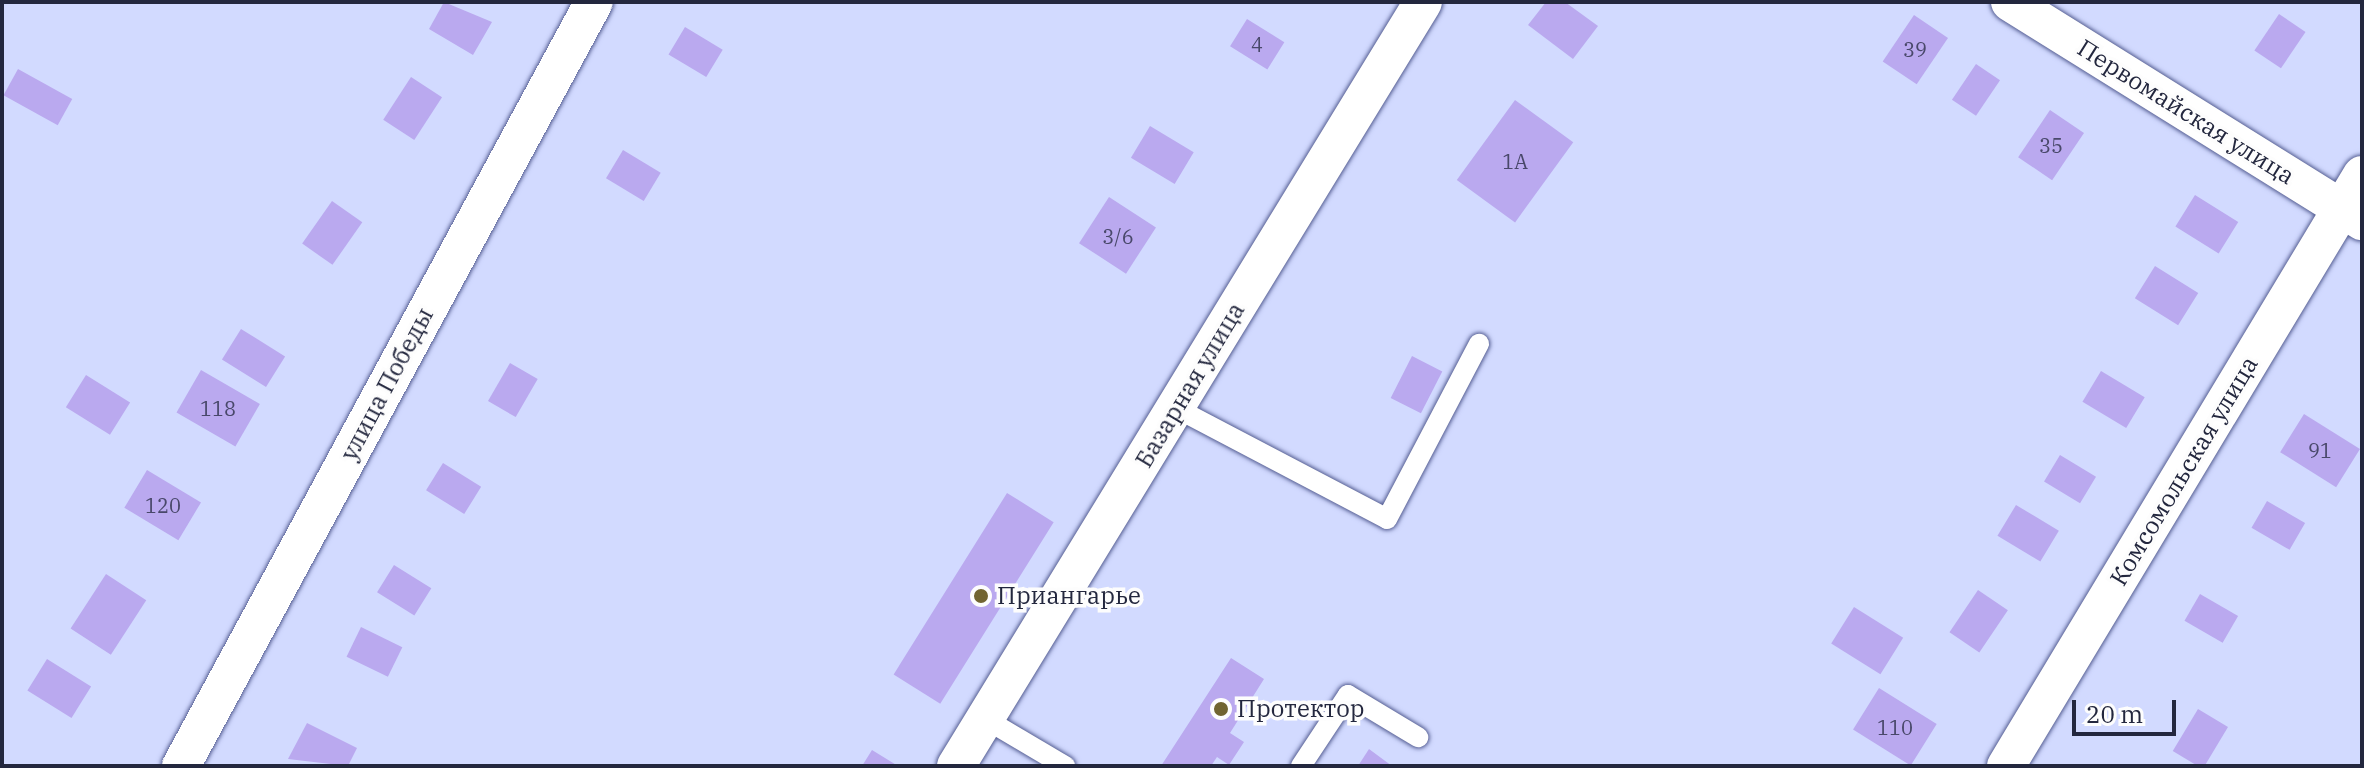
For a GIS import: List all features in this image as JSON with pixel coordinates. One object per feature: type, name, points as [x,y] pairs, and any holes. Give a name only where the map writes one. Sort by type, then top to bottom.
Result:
[{"type":"street","name":"улица Победы","points":[[181,766],[594,2]]},
{"type":"street","name":"Базарная улица","points":[[956,766],[987,720],[1423,2]]},
{"type":"street","name":"Первомайская улица","points":[[2010,2],[2352,215]]},
{"type":"street","name":"Комсомольская улица","points":[[2006,766],[2352,215],[2362,175]]},
{"type":"lane","points":[[1176,408],[1387,519],[1479,344]]},
{"type":"lane","points":[[1301,766],[1348,695],[1418,737]]},
{"type":"lane","points":[[987,720],[1065,766]]},
{"type":"building","points":[[444,2],[492,22],[473,55],[429,29]]},
{"type":"building","points":[[1546,2],[1565,2],[1598,26],[1573,59],[1528,25]]},
{"type":"building","points":[[2279,14],[2306,32],[2281,68],[2254,50]]},
{"type":"building","points":[[1914,15],[1948,38],[1917,84],[1883,61]]},
{"type":"building","points":[[1247,19],[1284,42],[1267,69],[1230,46]]},
{"type":"building","points":[[685,27],[723,50],[706,77],[669,54]]},
{"type":"building","points":[[1976,64],[2000,80],[1976,116],[1952,100]]},
{"type":"building","points":[[18,69],[72,99],[58,125],[3,95]]},
{"type":"building","points":[[411,77],[442,97],[414,140],[383,120]]},
{"type":"building","points":[[1515,100],[1573,142],[1515,222],[1457,180]]},
{"type":"building","points":[[2050,110],[2084,133],[2052,180],[2018,157]]},
{"type":"building","points":[[1150,126],[1194,152],[1175,184],[1131,158]]},
{"type":"building","points":[[623,150],[661,173],[644,201],[606,178]]},
{"type":"building","points":[[2195,195],[2238,222],[2219,253],[2175,226]]},
{"type":"building","points":[[1109,197],[1156,227],[1126,274],[1079,243]]},
{"type":"building","points":[[332,201],[362,222],[332,265],[302,244]]},
{"type":"building","points":[[2155,266],[2198,293],[2178,325],[2135,298]]},
{"type":"building","points":[[241,329],[285,357],[266,387],[222,360]]},
{"type":"building","points":[[1412,356],[1442,371],[1421,413],[1391,398]]},
{"type":"building","points":[[510,363],[538,379],[516,417],[488,401]]},
{"type":"building","points":[[201,370],[260,404],[235,446],[176,412]]},
{"type":"building","points":[[2101,371],[2145,397],[2126,428],[2082,402]]},
{"type":"building","points":[[86,375],[130,403],[110,435],[66,407]]},
{"type":"building","points":[[2304,414],[2360,449],[2336,487],[2280,452]]},
{"type":"building","points":[[2060,455],[2096,477],[2080,503],[2044,482]]},
{"type":"building","points":[[443,463],[481,487],[464,514],[426,490]]},
{"type":"building","points":[[147,470],[201,502],[178,540],[124,508]]},
{"type":"building","points":[[1007,493],[1054,522],[940,704],[894,674]]},
{"type":"building","points":[[2267,501],[2305,523],[2290,550],[2252,528]]},
{"type":"building","points":[[2016,505],[2059,531],[2040,562],[1997,536]]},
{"type":"building","points":[[394,565],[431,588],[414,615],[377,592]]},
{"type":"building","points":[[106,574],[146,600],[111,655],[71,629]]},
{"type":"building","points":[[1978,590],[2008,610],[1979,652],[1949,632]]},
{"type":"building","points":[[2200,594],[2238,616],[2223,643],[2184,621]]},
{"type":"building","points":[[1854,607],[1903,638],[1880,674],[1831,643]]},
{"type":"building","points":[[361,627],[402,647],[388,677],[347,657]]},
{"type":"building","points":[[1231,658],[1264,679],[1230,733],[1244,742],[1229,765],[1217,757],[1211,766],[1161,766]]},
{"type":"building","points":[[47,659],[91,687],[71,718],[27,690]]},
{"type":"building","points":[[1879,688],[1937,724],[1911,766],[1853,730]]},
{"type":"building","points":[[2198,709],[2228,727],[2205,766],[2198,766],[2173,751]]},
{"type":"building","points":[[307,723],[357,748],[348,766],[288,759]]},
{"type":"building","points":[[1369,749],[1392,766],[1358,766]]},
{"type":"building","points":[[872,750],[898,766],[862,766]]},
{"type":"place","name":"Приангарье","points":[[981,596]]},
{"type":"place","name":"Протектор","points":[[1221,709]]}]
